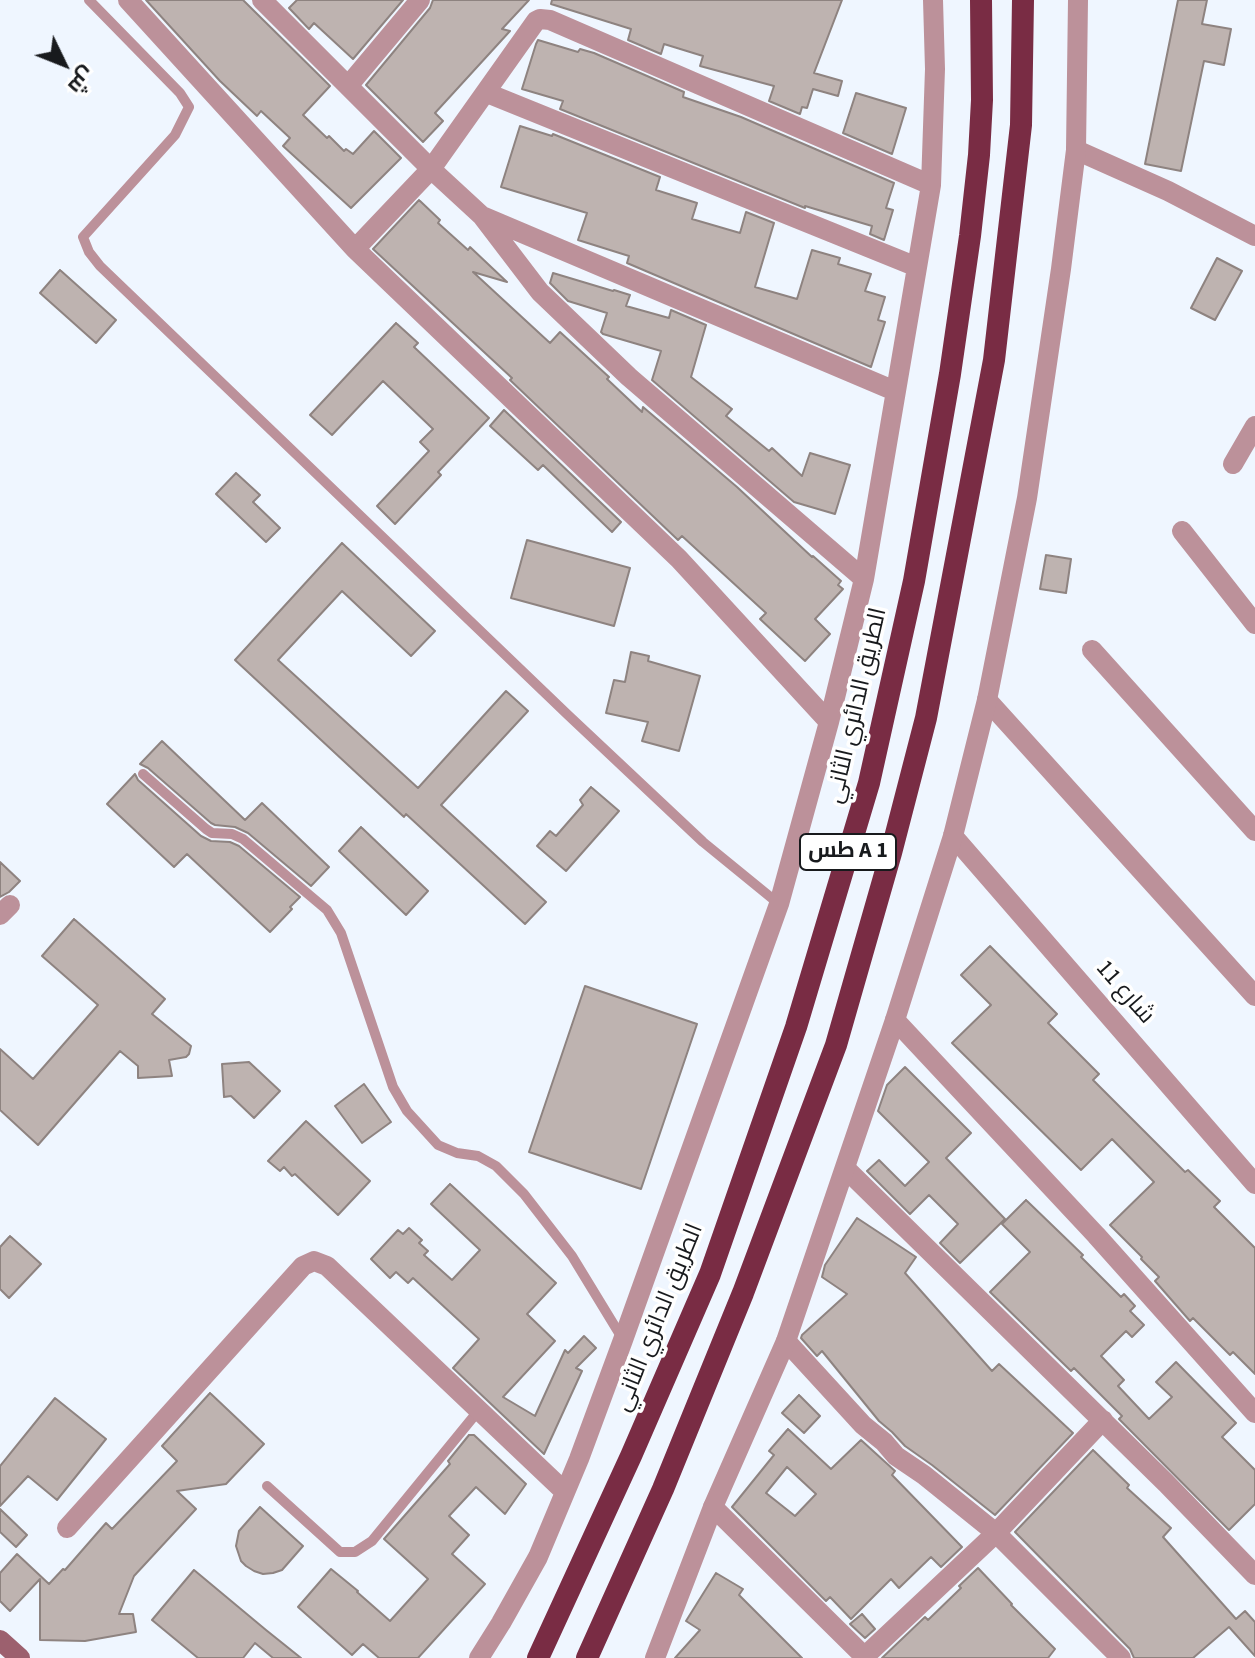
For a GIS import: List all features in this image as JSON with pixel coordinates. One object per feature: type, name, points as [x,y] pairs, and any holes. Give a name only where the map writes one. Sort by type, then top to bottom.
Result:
[{"type":"highway","name":"الطريق الدائري الثاني","points":[[538,1658],[710,1274],[796,1027],[869,783],[914,581],[968,252],[982,100],[981,0]]},
{"type":"highway","name":"طس A 1","points":[[587,1658],[663,1489],[743,1293],[836,1045],[891,853],[926,718],[994,360],[1021,125],[1023,0]]},
{"type":"main road","points":[[0,1640],[20,1658]]},
{"type":"street","points":[[128,0],[355,249],[679,559],[829,722]]},
{"type":"street","points":[[262,0],[482,216],[540,292],[641,387],[864,579]]},
{"type":"street","points":[[348,86],[420,0]]},
{"type":"street","points":[[479,1658],[538,1557],[623,1340],[779,904],[829,722],[864,579],[931,185],[935,69],[933,0]]},
{"type":"street","points":[[655,1658],[713,1507],[786,1341],[846,1169],[953,836],[987,700],[1027,498],[1076,150],[1078,0]]},
{"type":"street","points":[[355,249],[431,169],[536,21],[545,18],[931,185]]},
{"type":"street","points":[[487,93],[917,267]]},
{"type":"street","points":[[1076,150],[1168,191],[1255,236]]},
{"type":"street","points":[[482,216],[895,391]]},
{"type":"street","points":[[1233,464],[1255,426]]},
{"type":"street","points":[[1182,531],[1255,624]]},
{"type":"street","points":[[1092,650],[1255,831]]},
{"type":"street","points":[[987,700],[1255,996]]},
{"type":"street","name":"شارع 11","points":[[953,836],[1255,1184]]},
{"type":"street","points":[[895,1020],[1096,1235],[1255,1413]]},
{"type":"street","points":[[846,1169],[1103,1420],[1255,1575]]},
{"type":"street","points":[[67,1528],[303,1266],[314,1261],[327,1266],[565,1492]]},
{"type":"street","points":[[786,1341],[863,1425],[896,1456],[996,1533],[1121,1658]]},
{"type":"street","points":[[713,1507],[864,1657],[996,1533],[1103,1420]]},
{"type":"lane","points":[[89,0],[180,93],[189,107],[175,135],[83,237],[89,252],[100,266],[568,715],[703,842],[779,904]]},
{"type":"lane","points":[[143,774],[212,833],[232,834],[243,839],[327,910],[341,933],[393,1087],[407,1111],[438,1145],[457,1153],[478,1156],[496,1166],[524,1194],[572,1256],[623,1340]]},
{"type":"lane","points":[[267,1486],[340,1552],[355,1552],[372,1541],[479,1410]]},
{"type":"building","points":[[146,0],[243,0],[330,86],[303,115],[344,151],[346,149],[353,154],[374,131],[401,158],[351,208],[283,146],[290,138],[261,111],[257,116],[220,81]]},
{"type":"building","points":[[297,0],[403,0],[353,59],[314,23],[309,29],[289,8]]},
{"type":"building","points":[[433,0],[529,0],[502,29],[510,31],[435,113],[443,121],[423,142],[366,85],[430,8]]},
{"type":"building","points":[[552,0],[842,0],[814,73],[842,81],[838,96],[813,89],[807,108],[802,107],[800,114],[769,101],[774,86],[700,66],[703,56],[664,44],[661,54],[628,40],[631,29],[551,4]]},
{"type":"building","points":[[1178,0],[1207,0],[1202,24],[1231,29],[1224,65],[1204,61],[1181,171],[1145,164]]},
{"type":"building","points":[[538,40],[578,52],[580,49],[594,53],[684,92],[683,97],[741,117],[894,183],[886,208],[893,210],[884,240],[870,234],[872,226],[805,208],[560,109],[563,101],[522,89]]},
{"type":"building","points":[[856,93],[906,108],[892,154],[843,133]]},
{"type":"building","points":[[520,126],[553,134],[660,177],[656,190],[697,203],[692,219],[740,233],[746,212],[774,223],[755,287],[797,299],[812,250],[840,258],[838,264],[871,274],[865,291],[885,297],[878,320],[885,322],[871,367],[627,263],[629,256],[578,240],[587,213],[501,187]]},
{"type":"building","points":[[419,200],[440,220],[438,223],[468,250],[470,247],[507,282],[473,272],[550,343],[560,332],[642,412],[643,407],[841,581],[838,585],[843,589],[815,619],[830,634],[805,661],[760,619],[766,613],[682,536],[678,540],[510,380],[512,378],[373,249]]},
{"type":"building","points":[[1217,258],[1242,271],[1215,320],[1191,308]]},
{"type":"building","points":[[60,270],[116,320],[96,343],[40,293]]},
{"type":"building","points":[[553,273],[630,295],[626,306],[669,318],[671,310],[706,325],[691,377],[732,409],[726,416],[769,451],[772,448],[802,476],[810,453],[850,465],[835,514],[794,502],[652,380],[661,351],[603,334],[607,313],[568,301],[550,283]]},
{"type":"building","points":[[396,323],[418,343],[414,347],[489,418],[395,524],[377,506],[429,451],[420,442],[433,429],[383,381],[332,435],[310,415]]},
{"type":"building","points":[[504,410],[621,522],[612,532],[543,465],[538,470],[490,426]]},
{"type":"building","points":[[236,473],[260,495],[253,502],[280,528],[266,542],[216,494]]},
{"type":"building","points":[[527,540],[630,568],[614,626],[511,598]]},
{"type":"building","points":[[342,543],[435,631],[411,656],[342,591],[278,660],[418,788],[506,691],[528,711],[441,805],[546,902],[525,924],[235,660]]},
{"type":"building","points":[[1046,555],[1071,559],[1066,593],[1040,589]]},
{"type":"building","points":[[631,652],[649,656],[648,661],[700,676],[679,751],[642,741],[648,722],[606,713],[614,680],[625,682]]},
{"type":"building","points":[[162,741],[245,820],[262,803],[329,867],[311,886],[248,833],[235,827],[211,823],[140,764]]},
{"type":"building","points":[[135,774],[201,836],[239,846],[300,897],[270,932],[187,854],[174,867],[107,804]]},
{"type":"building","points":[[591,787],[619,811],[566,871],[537,846],[550,831],[556,836],[583,805],[580,800]]},
{"type":"building","points":[[361,827],[428,891],[406,915],[339,851]]},
{"type":"building","points":[[0,862],[20,881],[0,897]]},
{"type":"building","points":[[74,919],[165,999],[152,1014],[191,1046],[186,1057],[169,1060],[172,1076],[138,1078],[138,1066],[120,1051],[38,1145],[0,1110],[0,1049],[33,1079],[98,1005],[42,956]]},
{"type":"building","points":[[990,946],[1057,1014],[1048,1023],[1099,1074],[1093,1080],[1185,1172],[1188,1170],[1220,1201],[1214,1207],[1255,1248],[1255,1374],[1233,1352],[1230,1355],[1193,1318],[1190,1321],[1155,1281],[1159,1277],[1110,1225],[1154,1182],[1112,1139],[1081,1170],[952,1043],[991,1005],[961,975]]},
{"type":"building","points":[[585,986],[697,1024],[641,1189],[529,1152]]},
{"type":"building","points":[[249,1062],[280,1091],[254,1118],[231,1096],[224,1097],[222,1064]]},
{"type":"building","points":[[905,1067],[971,1133],[946,1158],[1005,1219],[960,1263],[940,1243],[958,1224],[929,1195],[910,1214],[867,1171],[879,1160],[905,1186],[929,1162],[878,1111],[887,1085]]},
{"type":"building","points":[[364,1084],[391,1122],[362,1143],[335,1106]]},
{"type":"building","points":[[306,1121],[370,1181],[338,1215],[295,1174],[292,1176],[284,1167],[280,1171],[268,1161]]},
{"type":"building","points":[[450,1184],[556,1283],[527,1314],[555,1341],[503,1397],[535,1416],[565,1350],[568,1353],[584,1336],[596,1348],[576,1368],[582,1371],[544,1454],[453,1368],[479,1339],[413,1278],[408,1283],[396,1272],[390,1278],[371,1259],[398,1230],[403,1234],[409,1228],[422,1240],[419,1243],[428,1251],[424,1255],[452,1280],[480,1250],[431,1204]]},
{"type":"building","points":[[1026,1200],[1121,1297],[1124,1294],[1135,1306],[1130,1311],[1144,1325],[1132,1337],[1126,1331],[1101,1356],[1124,1380],[1118,1386],[1149,1419],[1172,1397],[1156,1382],[1176,1362],[1236,1423],[1222,1437],[1255,1470],[1255,1504],[1229,1530],[1119,1419],[1122,1416],[1074,1368],[1071,1371],[990,1292],[1030,1252],[1002,1224]]},
{"type":"building","points":[[857,1218],[916,1257],[905,1273],[992,1371],[999,1364],[1073,1433],[995,1515],[905,1446],[879,1421],[822,1351],[817,1356],[801,1338],[847,1294],[822,1277],[825,1265]]},
{"type":"building","points":[[10,1236],[41,1264],[9,1298],[0,1289],[0,1247]]},
{"type":"building","points":[[210,1393],[264,1444],[226,1484],[177,1491],[196,1509],[134,1576],[119,1614],[133,1614],[136,1632],[85,1641],[40,1640],[40,1579],[10,1611],[0,1601],[0,1573],[17,1554],[49,1584],[106,1523],[112,1529],[177,1461],[162,1446]]},
{"type":"building","points":[[799,1395],[820,1416],[804,1433],[782,1413]]},
{"type":"building","points":[[55,1398],[106,1439],[57,1500],[28,1476],[0,1506],[0,1466]]},
{"type":"building","points":[[788,1429],[831,1469],[861,1440],[895,1471],[892,1475],[962,1547],[941,1567],[931,1557],[899,1588],[891,1579],[851,1619],[830,1597],[826,1601],[732,1507],[774,1455],[769,1451]],"holes":[[[787,1467],[816,1494],[795,1516],[766,1493]]]},
{"type":"building","points":[[469,1435],[474,1435],[526,1484],[505,1514],[476,1487],[449,1516],[469,1535],[452,1554],[485,1584],[418,1658],[379,1658],[363,1644],[352,1655],[298,1607],[331,1569],[390,1621],[428,1579],[384,1539],[450,1464],[448,1461]]},
{"type":"building","points":[[1093,1450],[1129,1485],[1127,1488],[1171,1528],[1163,1537],[1236,1619],[1245,1611],[1255,1622],[1255,1656],[1229,1627],[1193,1658],[1134,1658],[1130,1649],[1015,1532]]},
{"type":"building","points":[[260,1507],[303,1546],[282,1570],[273,1573],[263,1574],[246,1566],[236,1546],[239,1531]]},
{"type":"building","points":[[0,1509],[27,1535],[16,1547],[0,1532]]},
{"type":"building","points":[[978,1568],[1055,1649],[1048,1658],[882,1658],[925,1617],[928,1620]]},
{"type":"building","points":[[194,1570],[301,1658],[273,1658],[255,1643],[243,1658],[198,1658],[152,1620]]},
{"type":"building","points":[[716,1573],[743,1589],[739,1595],[802,1658],[675,1658],[700,1630],[686,1621]]},
{"type":"building","points":[[862,1614],[875,1629],[865,1638],[850,1624]]}]
